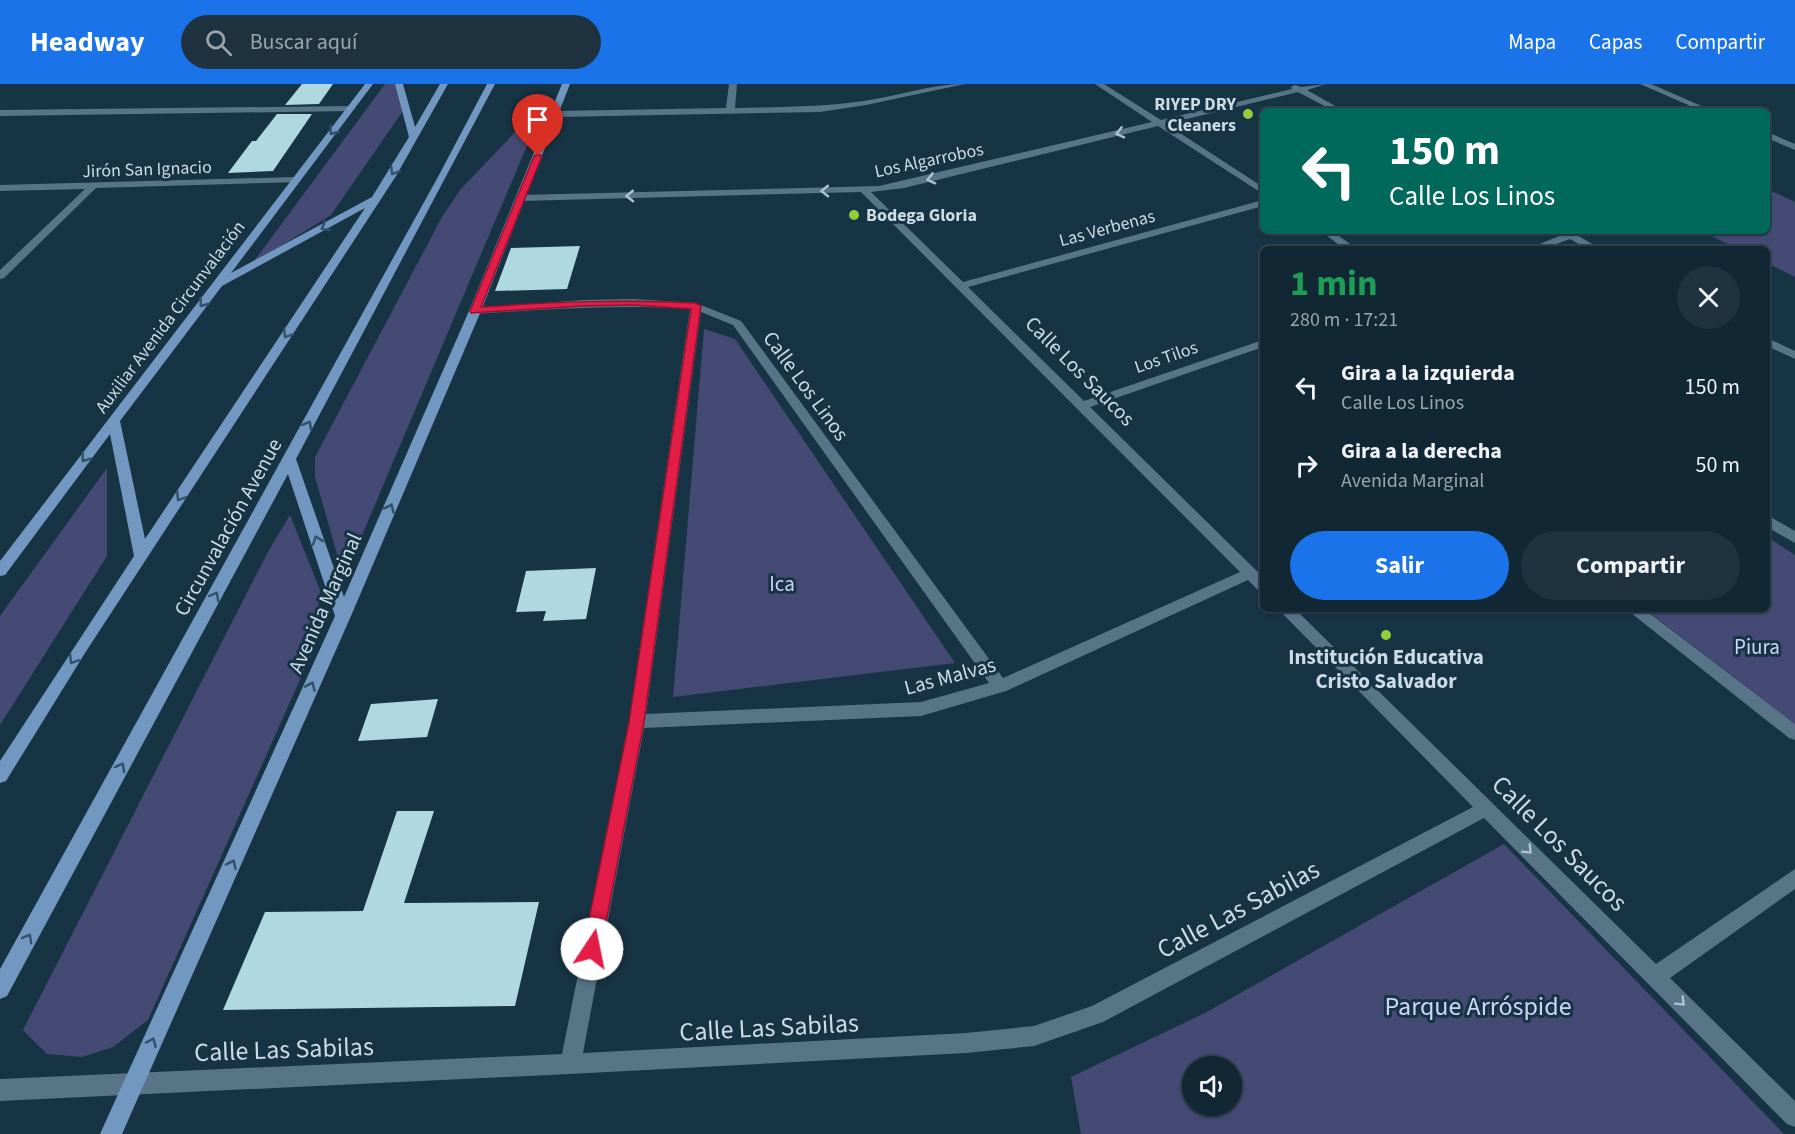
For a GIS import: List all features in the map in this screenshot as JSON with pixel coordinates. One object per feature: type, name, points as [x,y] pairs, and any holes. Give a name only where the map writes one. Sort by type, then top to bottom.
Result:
[{"type":"main road","name":"Auxiliar Avenida Circunvalación","points":[[0,571],[369,84]]},
{"type":"main road","points":[[399,84],[414,138]]},
{"type":"main road","points":[[0,776],[141,556],[376,199],[444,84]]},
{"type":"main road","name":"Circunvalación Avenue","points":[[0,989],[444,175],[491,84]]},
{"type":"main road","name":"Avenida Marginal","points":[[111,1134],[343,616],[475,311],[556,114],[566,84]]},
{"type":"main road","points":[[215,286],[376,199]]},
{"type":"main road","points":[[114,420],[141,556]]},
{"type":"main road","points":[[289,459],[343,616]]},
{"type":"street","points":[[730,112],[733,84]]},
{"type":"street","points":[[556,114],[820,109],[866,103],[961,84]]},
{"type":"street","points":[[1099,84],[1260,189]]},
{"type":"street","points":[[1290,84],[1335,108]]},
{"type":"street","name":"Los Algarrobos","points":[[521,198],[864,190],[904,185],[1322,84]]},
{"type":"street","points":[[1644,84],[1702,108]]},
{"type":"street","points":[[0,113],[351,108]]},
{"type":"street","points":[[1770,136],[1795,147]]},
{"type":"street","name":"Jirón San Ignacio","points":[[0,188],[296,180]]},
{"type":"street","points":[[0,276],[92,187]]},
{"type":"street","name":"Calle Los Saucos","points":[[864,190],[1260,583]]},
{"type":"street","name":"Las Verbenas","points":[[960,286],[1260,203]]},
{"type":"street","points":[[1330,234],[1348,246]]},
{"type":"street","points":[[1539,246],[1565,234]]},
{"type":"street","points":[[1569,234],[1591,246]]},
{"type":"street","name":"Calle Los Linos","points":[[475,311],[583,303],[633,302],[696,306],[737,323],[1000,686]]},
{"type":"street","points":[[570,1064],[637,722],[696,306]]},
{"type":"street","points":[[1770,343],[1795,356]]},
{"type":"street","name":"Los Tilos","points":[[1081,406],[1260,344]]},
{"type":"street","points":[[1770,522],[1795,538]]},
{"type":"street","name":"Las Malvas","points":[[637,722],[921,709],[1000,686],[1250,573]]},
{"type":"street","name":"Calle Los Saucos","points":[[1289,612],[1795,1116]]},
{"type":"street","points":[[1637,612],[1795,733]]},
{"type":"street","name":"Calle Las Sabilas","points":[[0,1090],[570,1064],[966,1043],[1034,1036],[1096,1015],[1487,808]]},
{"type":"street","points":[[1654,976],[1795,878]]},
{"type":"green space","points":[[385,84],[396,84],[405,108],[331,215],[252,264]]},
{"type":"green space","points":[[518,129],[534,129],[352,559],[339,561],[315,477],[315,457],[442,217],[460,190]]},
{"type":"green space","points":[[1770,190],[1795,202],[1795,277],[1770,264],[1770,246],[1732,246],[1707,234],[1770,234]]},
{"type":"green space","name":"Ica","points":[[704,329],[735,339],[955,663],[673,697]]},
{"type":"green space","points":[[107,468],[107,556],[0,725],[0,616]]},
{"type":"green space","points":[[290,515],[320,590],[315,646],[148,1020],[113,1047],[82,1057],[47,1054],[23,1030],[269,550]]},
{"type":"green space","name":"Piura","points":[[1770,539],[1795,555],[1795,724],[1649,612],[1770,612]]},
{"type":"green space","name":"Parque Arróspide","points":[[1504,844],[1784,1134],[1081,1134],[1071,1077],[1205,1013]]},
{"type":"building","points":[[302,84],[333,84],[319,104],[285,105]]},
{"type":"building","points":[[277,114],[312,114],[273,171],[228,173],[252,141],[256,141]]},
{"type":"building","points":[[580,246],[567,289],[495,291],[511,248]]},
{"type":"building","points":[[596,568],[586,619],[543,621],[546,611],[516,612],[526,571]]},
{"type":"building","points":[[438,699],[427,737],[358,741],[371,704]]},
{"type":"building","points":[[397,811],[434,811],[404,903],[539,902],[515,1006],[223,1010],[265,912],[363,911]]},
{"type":"place","name":"RIYEP DRY Cleaners","points":[[1248,114]]},
{"type":"place","name":"Bodega Gloria","points":[[854,215]]},
{"type":"place","name":"Institución Educativa Cristo Salvador","points":[[1386,635]]},
{"type":"route","points":[[538,156],[475,311],[583,303],[633,302],[696,306],[637,722],[592,949]]}]
